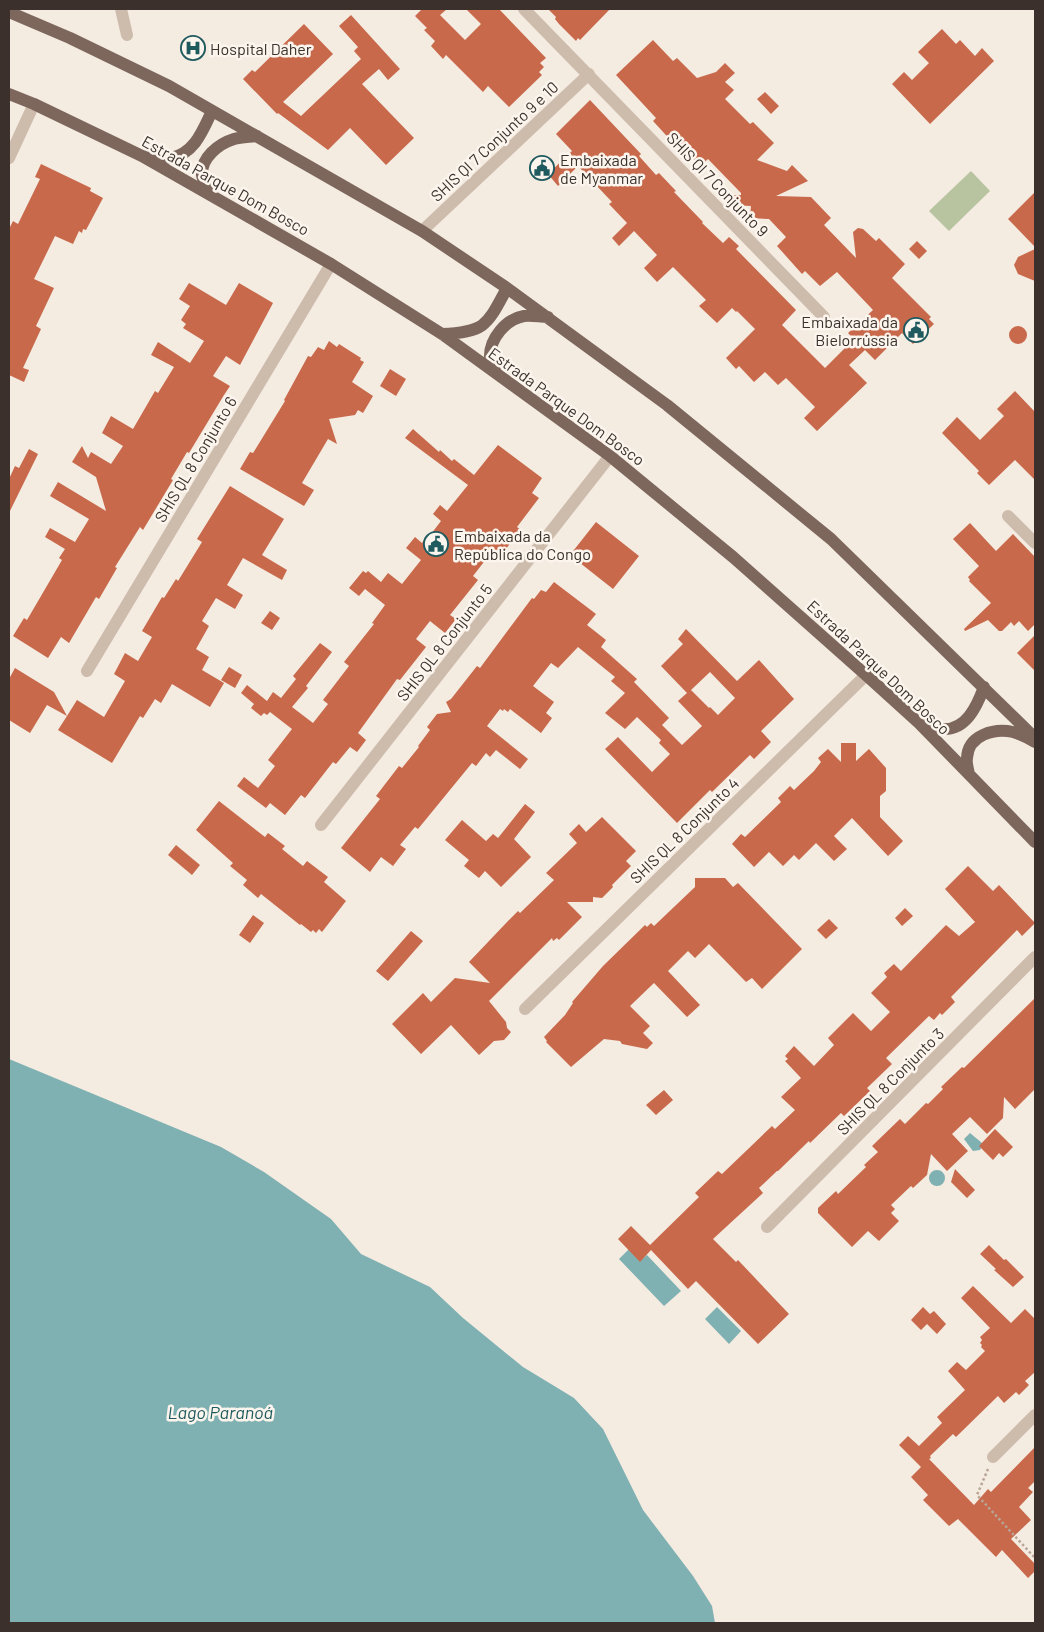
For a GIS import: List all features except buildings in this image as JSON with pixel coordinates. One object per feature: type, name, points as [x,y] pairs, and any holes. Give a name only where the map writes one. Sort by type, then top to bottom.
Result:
[{"type":"main road","points":[[9,12],[70,38],[169,86],[422,231],[548,317],[667,405],[831,539],[984,687],[1035,740]]},
{"type":"main road","name":"Estrada Parque Dom Bosco","points":[[9,94],[142,156],[331,264],[442,334],[610,456],[733,556],[919,723],[1035,842]]},
{"type":"main road","points":[[142,156],[170,158],[180,155],[192,147],[212,111]]},
{"type":"main road","points":[[209,194],[202,177],[203,167],[209,155],[219,146],[234,139],[257,136]]},
{"type":"main road","points":[[442,334],[465,333],[487,322],[507,288]]},
{"type":"main road","points":[[497,375],[490,359],[496,336],[504,326],[513,320],[525,316],[548,317]]},
{"type":"main road","points":[[919,723],[942,729],[959,725],[968,718],[977,706],[984,687]]},
{"type":"main road","points":[[969,774],[967,758],[971,746],[978,738],[989,731],[1014,732],[1035,740]]},
{"type":"street","points":[[121,9],[128,35]]},
{"type":"street","name":"SHIS QI 7 Conjunto 9","points":[[524,9],[824,317]]},
{"type":"street","name":"SHIS QI 7 Conjunto 9 e 10","points":[[422,231],[589,74]]},
{"type":"street","points":[[9,158],[34,104]]},
{"type":"street","name":"SHIS QL 8 Conjunto 6","points":[[87,670],[331,264]]},
{"type":"street","name":"SHIS QL 8 Conjunto 5","points":[[321,824],[610,456]]},
{"type":"street","points":[[1008,516],[1035,543]]},
{"type":"street","name":"SHIS QL 8 Conjunto 4","points":[[525,1008],[866,675]]},
{"type":"street","name":"SHIS QL 8 Conjunto 3","points":[[767,1227],[1035,957]]},
{"type":"street","points":[[993,1457],[1035,1415]]},
{"type":"path","points":[[993,1457],[978,1495],[1035,1558]]},
{"type":"green space","points":[[971,171],[990,191],[949,231],[929,211]]},
{"type":"water","name":"Lago Paranoá","points":[[9,1059],[221,1147],[264,1172],[331,1219],[361,1254],[430,1287],[463,1318],[523,1367],[574,1398],[603,1429],[643,1510],[693,1576],[712,1606],[715,1623],[9,1623]]},
{"type":"water","points":[[970,1133],[982,1143],[983,1145],[980,1150],[973,1151],[964,1139]]},
{"type":"water","points":[[934,1170],[940,1170],[945,1175],[943,1184],[934,1186],[929,1181],[929,1175]]},
{"type":"water","points":[[629,1249],[640,1261],[647,1255],[681,1291],[664,1306],[619,1259]]},
{"type":"water","points":[[717,1307],[741,1331],[729,1344],[705,1319]]},
{"type":"place","name":"Hospital Daher","points":[[193,48]]},
{"type":"place","name":"Embaixada de Myanmar","points":[[542,168]]},
{"type":"place","name":"Embaixada da Bielorrússia","points":[[916,330]]},
{"type":"place","name":"Embaixada da República do Congo","points":[[436,544]]}]
